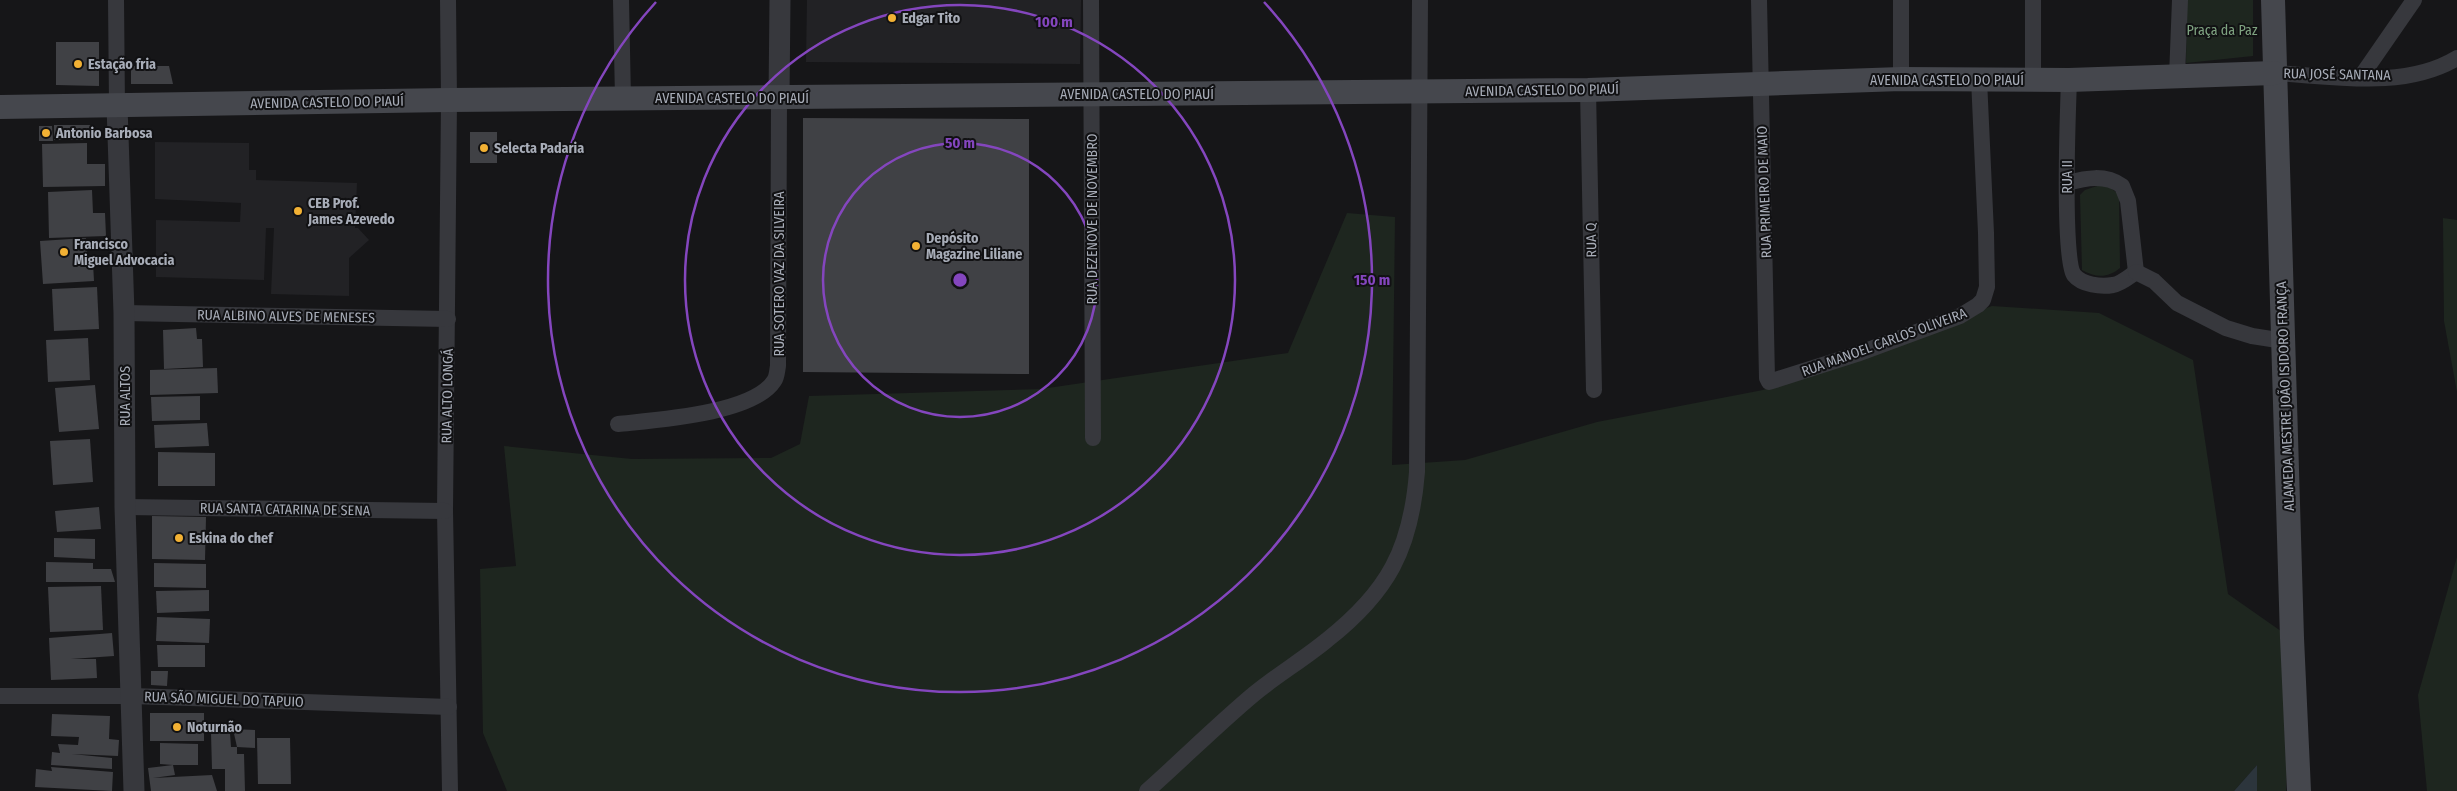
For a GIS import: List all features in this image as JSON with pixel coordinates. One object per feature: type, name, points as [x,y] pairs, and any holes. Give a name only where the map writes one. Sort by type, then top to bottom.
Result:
[{"type":"main road","name":"ALAMEDA MESTRE JOÃO ISIDORO FRANÇA","points":[[2273,0],[2299,791]]},
{"type":"main road","name":"AVENIDA CASTELO DO PIAUÍ","points":[[0,107],[449,100],[1588,90],[1901,79],[2069,80],[2274,73]]},
{"type":"street","name":"RUA ALTOS","points":[[116,0],[116,106],[124,313],[125,507],[134,791]]},
{"type":"street","name":"RUA ALTO LONGÁ","points":[[448,0],[448,319],[445,511],[450,791]]},
{"type":"street","points":[[621,0],[623,99]]},
{"type":"street","name":"RUA SOTERO VAZ DA SILVEIRA","points":[[618,424],[718,410],[753,397],[766,390],[776,379],[778,366],[780,0]]},
{"type":"street","name":"RUA DEZENOVE DE NOVEMBRO","points":[[1091,0],[1093,438]]},
{"type":"street","points":[[1147,791],[1255,693],[1353,618],[1390,574],[1400,553],[1413,508],[1417,472],[1420,0]]},
{"type":"street","name":"RUA PRIMEIRO DE MAIO","points":[[1759,0],[1766,357],[1767,379],[1769,382]]},
{"type":"street","points":[[1901,0],[1901,79]]},
{"type":"street","points":[[2033,0],[2033,80]]},
{"type":"street","points":[[2177,77],[2180,0]]},
{"type":"street","points":[[2360,78],[2414,0]]},
{"type":"street","name":"RUA JOSÉ SANTANA","points":[[2274,73],[2360,78],[2420,73],[2445,65],[2457,58]]},
{"type":"street","name":"RUA MANOEL CARLOS OLIVEIRA","points":[[1769,382],[1857,354],[1960,316],[1983,300],[1987,287],[1979,79]]},
{"type":"street","name":"RUA II","points":[[2069,80],[2067,183],[2069,256],[2073,273],[2089,284],[2115,286],[2136,272]]},
{"type":"street","name":"RUA Q","points":[[1588,90],[1594,390]]},
{"type":"street","points":[[2067,183],[2092,178],[2105,178],[2122,186],[2128,202],[2136,272],[2154,281],[2177,303],[2226,328],[2252,336],[2284,341]]},
{"type":"street","name":"RUA ALBINO ALVES DE MENESES","points":[[124,313],[448,319]]},
{"type":"street","name":"RUA SANTA CATARINA DE SENA","points":[[125,507],[445,511]]},
{"type":"street","name":"RUA SÃO MIGUEL DO TAPUIO","points":[[0,696],[132,696],[449,707]]},
{"type":"shaded area","points":[[807,0],[1081,0],[1080,64],[806,62]]},
{"type":"shaded area","name":"CEB Prof. James Azevedo","points":[[155,142],[249,143],[249,170],[256,170],[256,180],[357,183],[355,228],[358,228],[369,240],[349,258],[349,296],[271,294],[274,228],[266,228],[264,280],[156,277],[156,220],[240,222],[241,203],[155,199]]},
{"type":"shaded area","points":[[2257,765],[2257,791],[2234,791]]},
{"type":"green space","name":"Praça da Paz","points":[[2187,0],[2253,0],[2253,56],[2186,63]]},
{"type":"green space","points":[[2100,185],[2107,186],[2119,194],[2120,268],[2111,274],[2097,276],[2082,270],[2080,195],[2085,190]]},
{"type":"green space","points":[[1347,213],[1395,217],[1392,465],[1465,460],[1597,422],[1763,390],[1992,306],[2099,313],[2193,360],[2228,594],[2291,638],[2286,791],[2257,791],[2257,765],[2234,791],[507,791],[483,733],[480,569],[516,566],[504,446],[632,459],[771,458],[800,444],[809,396],[1041,389],[1288,353]]},
{"type":"green space","points":[[2443,218],[2457,220],[2457,392],[2444,321]]},
{"type":"green space","points":[[2457,557],[2457,791],[2427,791],[2418,695]]},
{"type":"building","name":"Estação fria","points":[[56,42],[99,42],[99,86],[56,85]]},
{"type":"building","points":[[131,66],[169,66],[173,84],[131,84]]},
{"type":"building","name":"Depósito Magazine Liliane","points":[[803,118],[1029,119],[1029,374],[803,372]]},
{"type":"building","points":[[54,125],[92,125],[92,140],[54,140]]},
{"type":"building","name":"Antonio Barbosa","points":[[39,126],[52,126],[53,141],[39,141]]},
{"type":"building","name":"Selecta Padaria","points":[[470,132],[497,132],[497,163],[470,163]]},
{"type":"building","points":[[87,143],[87,164],[105,164],[105,186],[43,187],[42,144]]},
{"type":"building","points":[[92,190],[93,213],[105,213],[106,236],[49,238],[48,192]]},
{"type":"building","name":"Francisco Miguel Advocacia","points":[[86,238],[88,263],[93,263],[94,281],[43,284],[40,241]]},
{"type":"building","points":[[97,287],[99,329],[54,331],[52,289]]},
{"type":"building","points":[[196,328],[197,339],[202,339],[203,367],[164,369],[163,330]]},
{"type":"building","points":[[88,338],[90,380],[48,382],[46,340]]},
{"type":"building","points":[[217,368],[218,393],[150,395],[150,370]]},
{"type":"building","points":[[95,385],[99,429],[59,432],[55,388]]},
{"type":"building","points":[[200,396],[200,420],[152,421],[151,397]]},
{"type":"building","points":[[207,423],[209,446],[155,448],[154,425]]},
{"type":"building","points":[[90,439],[93,482],[53,485],[50,441]]},
{"type":"building","points":[[158,452],[215,453],[215,486],[158,486]]},
{"type":"building","points":[[99,507],[101,529],[57,532],[55,511]]},
{"type":"building","name":"Eskina do chef","points":[[152,516],[206,517],[205,560],[152,559]]},
{"type":"building","points":[[54,538],[95,539],[95,559],[54,557]]},
{"type":"building","points":[[46,562],[93,563],[93,569],[111,569],[115,582],[46,582]]},
{"type":"building","points":[[154,563],[206,564],[206,588],[154,587]]},
{"type":"building","points":[[101,586],[103,630],[50,632],[48,587]]},
{"type":"building","points":[[209,590],[209,611],[157,613],[156,591]]},
{"type":"building","points":[[157,617],[210,619],[209,643],[156,641]]},
{"type":"building","points":[[112,633],[114,656],[71,659],[96,659],[97,678],[51,680],[49,638]]},
{"type":"building","points":[[157,645],[205,645],[205,667],[158,667]]},
{"type":"building","points":[[151,671],[168,671],[167,686],[151,685]]},
{"type":"building","name":"Noturnão","points":[[150,713],[204,713],[204,741],[150,741]]},
{"type":"building","points":[[52,714],[110,716],[109,739],[119,740],[118,756],[72,754],[112,758],[112,769],[51,765],[52,752],[60,753],[58,744],[78,745],[79,737],[51,736]]},
{"type":"building","points":[[233,729],[255,730],[255,748],[237,747]]},
{"type":"building","points":[[211,733],[230,733],[231,747],[237,747],[237,754],[244,754],[245,791],[225,791],[225,769],[212,769]]},
{"type":"building","points":[[257,738],[290,738],[291,784],[258,784]]},
{"type":"building","points":[[160,743],[198,744],[198,765],[160,764]]},
{"type":"building","points":[[173,765],[175,775],[153,778],[212,775],[217,791],[151,791],[148,768]]},
{"type":"building","points":[[51,767],[113,772],[112,791],[35,787],[36,769],[52,771]]},
{"type":"place","name":"Edgar Tito","points":[[892,18]]},
{"type":"place","name":"Estação fria","points":[[78,64]]},
{"type":"place","name":"Antonio Barbosa","points":[[46,133]]},
{"type":"place","name":"Selecta Padaria","points":[[484,148]]},
{"type":"place","name":"CEB Prof. James Azevedo","points":[[298,211]]},
{"type":"place","name":"Depósito Magazine Liliane","points":[[916,246]]},
{"type":"place","name":"Francisco Miguel Advocacia","points":[[64,252]]},
{"type":"place","name":"Eskina do chef","points":[[179,538]]},
{"type":"place","name":"Noturnão","points":[[177,727]]}]
